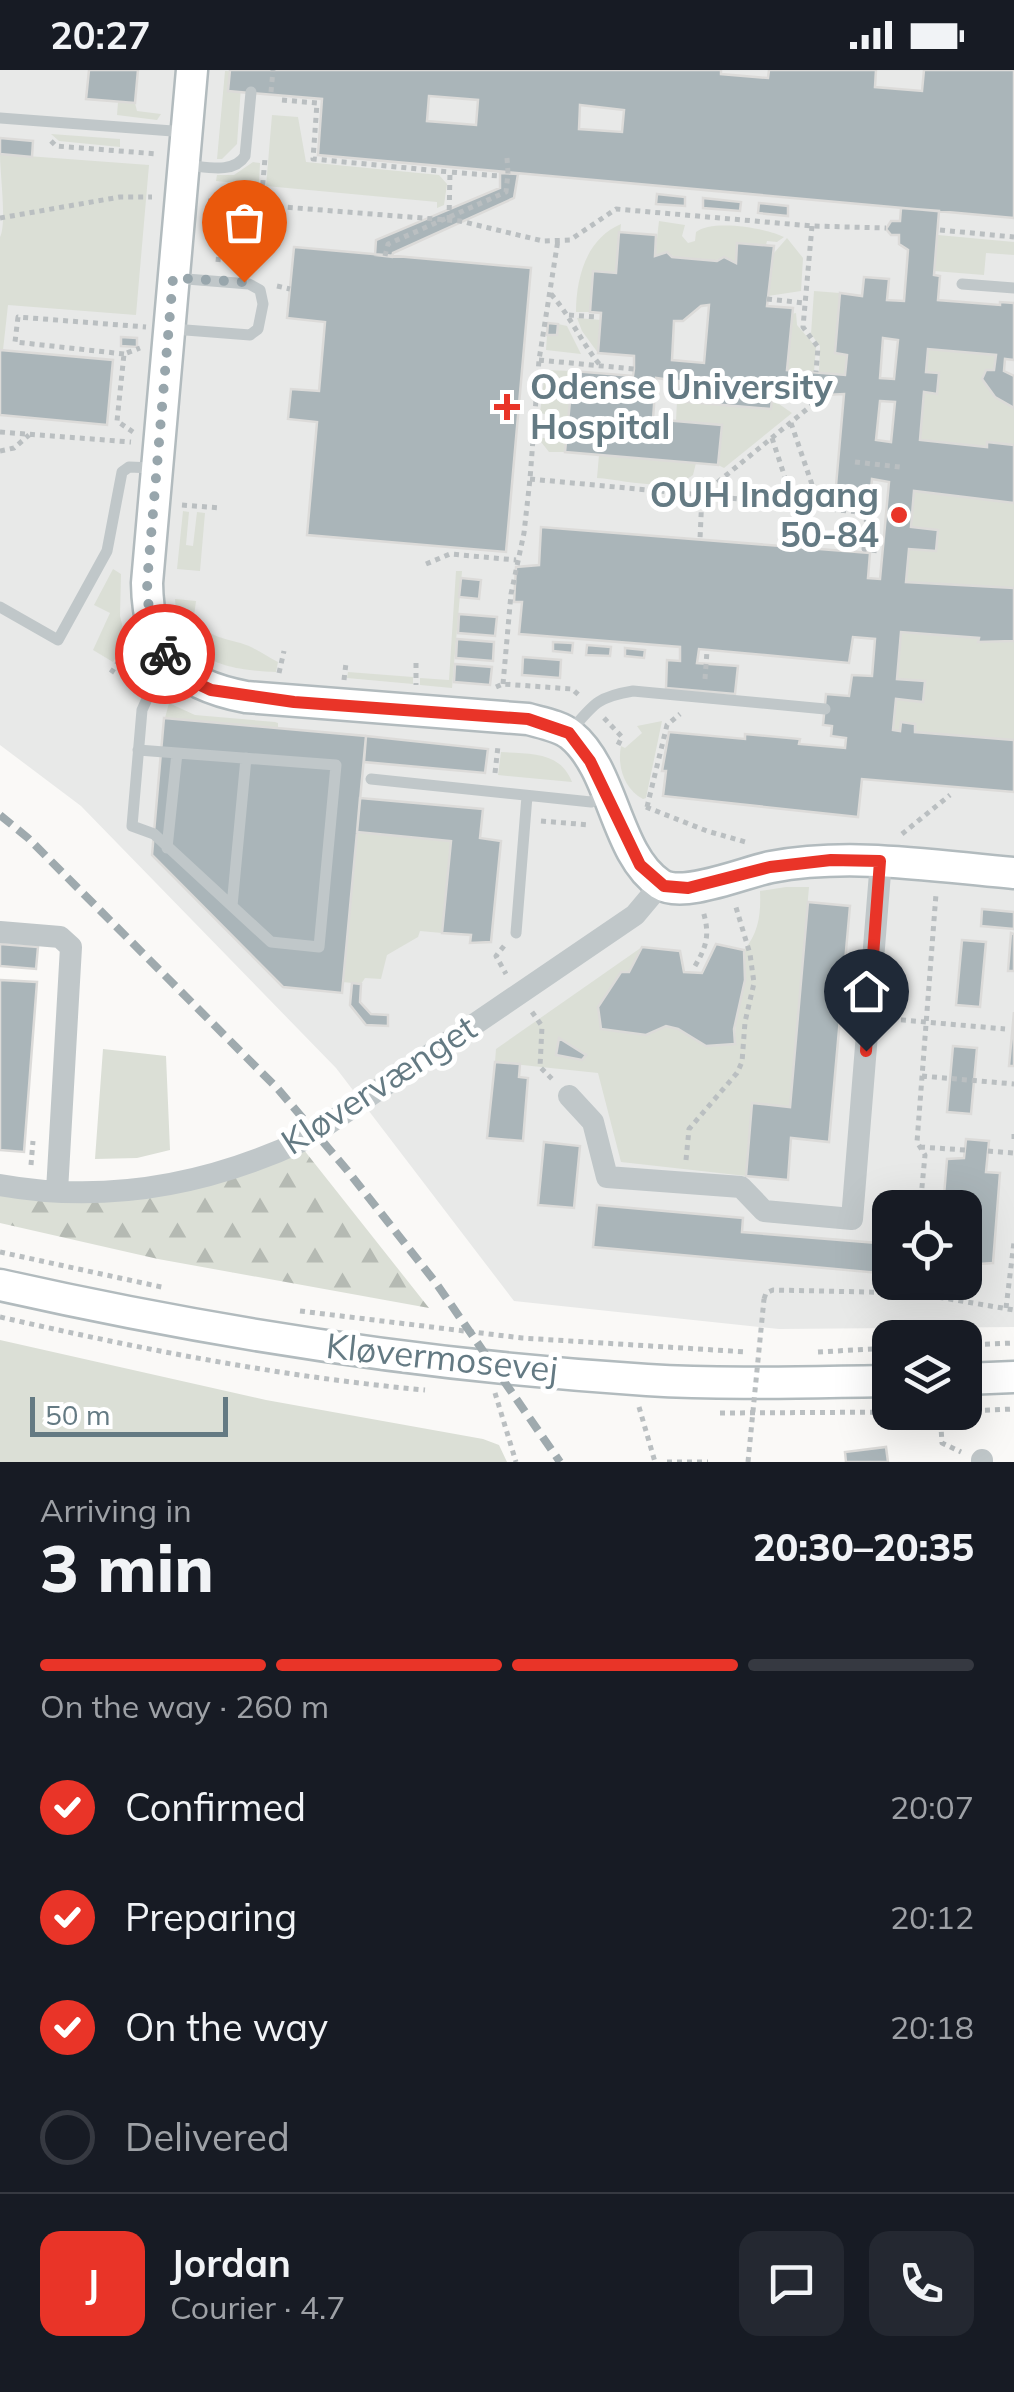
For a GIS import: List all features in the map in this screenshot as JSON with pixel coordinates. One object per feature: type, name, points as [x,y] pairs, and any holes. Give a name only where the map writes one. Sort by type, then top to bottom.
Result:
[{"type":"street","points":[[192,70],[175,131],[172,167],[180,199],[173,278],[154,328],[146,468],[147,605],[150,627],[166,673],[211,690],[246,697],[495,703],[569,733],[611,790],[640,865],[661,884],[688,888],[770,867],[884,853],[938,866],[1014,873]]},
{"type":"street","points":[[569,1096],[593,1122],[606,1177],[741,1187],[764,1212],[852,1219],[884,853]]},
{"type":"street","name":"Kløvervænget","points":[[0,1185],[57,1180],[120,1192],[180,1183],[247,1163],[306,1139],[635,916],[661,884]]},
{"type":"street","points":[[0,932],[60,937],[71,948],[57,1180]]},
{"type":"street","name":"Kløvermosevej","points":[[0,1285],[366,1353],[648,1380],[872,1381]]},
{"type":"street","points":[[982,1378],[1014,1377]]},
{"type":"lane","points":[[172,167],[231,168],[240,164],[245,156],[251,92]]},
{"type":"lane","points":[[0,118],[175,131]]},
{"type":"lane","points":[[154,328],[250,336],[258,329],[264,304],[260,290],[250,284],[173,278]]},
{"type":"lane","points":[[962,284],[1014,288]]},
{"type":"lane","points":[[0,607],[58,640],[108,551],[125,469],[146,468]]},
{"type":"lane","points":[[138,750],[336,765],[319,946],[272,942],[154,834],[132,826],[138,750],[142,710],[166,673]]},
{"type":"lane","points":[[569,733],[606,696],[633,691],[702,694],[825,709]]},
{"type":"lane","points":[[168,848],[177,753]]},
{"type":"lane","points":[[232,906],[246,758]]},
{"type":"lane","points":[[370,779],[527,796],[611,790]]},
{"type":"lane","points":[[516,932],[527,796]]},
{"type":"path","points":[[282,100],[317,102],[313,159],[499,176]]},
{"type":"path","points":[[172,167],[175,131]]},
{"type":"path","points":[[385,256],[388,244],[506,192],[507,158]]},
{"type":"path","points":[[449,220],[450,172]]},
{"type":"path","points":[[0,218],[120,197],[449,220],[543,241],[570,240],[616,209],[812,226],[886,228]]},
{"type":"path","points":[[217,267],[222,202]]},
{"type":"path","points":[[812,226],[803,327],[818,347],[816,372]]},
{"type":"path","points":[[940,230],[1014,237]]},
{"type":"path","points":[[495,703],[504,684],[516,560],[524,533],[530,480],[539,360],[558,240]]},
{"type":"path","points":[[551,294],[601,366]]},
{"type":"path","points":[[767,299],[805,303]]},
{"type":"path","points":[[569,315],[596,317]]},
{"type":"path","points":[[124,354],[15,342],[18,318],[154,328]]},
{"type":"path","points":[[146,468],[136,443],[137,435],[117,421],[124,354],[154,328]]},
{"type":"path","points":[[539,360],[634,369]]},
{"type":"path","points":[[700,540],[702,495],[834,387]]},
{"type":"path","points":[[791,422],[820,508]]},
{"type":"path","points":[[0,432],[136,443]]},
{"type":"path","points":[[0,451],[14,448],[30,435]]},
{"type":"path","points":[[772,438],[794,505]]},
{"type":"path","points":[[854,462],[900,467]]},
{"type":"path","points":[[530,480],[867,513],[864,550],[879,551]]},
{"type":"path","points":[[179,505],[220,508]]},
{"type":"path","points":[[426,564],[450,554],[516,560]]},
{"type":"path","points":[[130,639],[166,673]]},
{"type":"path","points":[[278,676],[284,652]]},
{"type":"path","points":[[647,807],[667,725],[702,694],[707,652]]},
{"type":"path","points":[[112,673],[127,653]]},
{"type":"path","points":[[328,681],[344,682],[346,663]]},
{"type":"path","points":[[416,663],[416,688],[432,690]]},
{"type":"path","points":[[495,703],[504,684]]},
{"type":"path","points":[[504,684],[572,689],[622,737],[616,750],[603,826],[525,820]]},
{"type":"path","points":[[481,744],[498,746],[494,792]]},
{"type":"path","points":[[611,790],[707,832],[755,844]]},
{"type":"path","points":[[884,853],[950,795]]},
{"type":"path","points":[[922,1190],[925,1155],[917,1142],[938,866]]},
{"type":"path","points":[[684,1183],[689,1129],[737,1074],[742,1062],[745,1022],[754,983],[750,954],[732,894]]},
{"type":"path","points":[[695,966],[706,948],[708,934],[701,903]]},
{"type":"path","points":[[499,962],[508,977]]},
{"type":"path","points":[[530,1008],[542,1026],[540,1067]]},
{"type":"path","points":[[868,1018],[1005,1029]]},
{"type":"path","points":[[922,1076],[1014,1084]]},
{"type":"path","points":[[920,1146],[965,1150]]},
{"type":"path","points":[[988,1152],[1014,1154]]},
{"type":"path","points":[[15,1166],[57,1180]]},
{"type":"path","points":[[954,1300],[1010,1310],[1014,1242]]},
{"type":"path","points":[[0,1252],[182,1292]]},
{"type":"path","points":[[748,1462],[766,1293],[872,1292]]},
{"type":"path","points":[[294,1310],[522,1338],[768,1354]]},
{"type":"path","points":[[982,1344],[1014,1343]]},
{"type":"path","points":[[803,1352],[872,1349]]},
{"type":"path","points":[[486,1364],[516,1462]]},
{"type":"path","points":[[639,1407],[655,1462]]},
{"type":"path","points":[[982,1410],[1014,1409]]},
{"type":"path","points":[[941,1430],[941,1440]]},
{"type":"path","points":[[667,1462],[708,1462]]},
{"type":"shaded area","name":"Odense University Hospital","points":[[0,70],[1014,70],[1014,1327],[982,1327],[982,1320],[872,1320],[872,1328],[779,1329],[514,1301],[336,1068],[81,806],[0,745]]},
{"type":"green space","points":[[225,71],[242,72],[237,144],[217,159]]},
{"type":"green space","points":[[118,102],[135,103],[137,111],[161,114],[157,120],[117,115]]},
{"type":"green space","points":[[272,115],[298,117],[306,162],[439,175],[447,184],[444,205],[437,208],[437,202],[266,186]]},
{"type":"green space","points":[[51,134],[120,139],[120,147],[59,141]]},
{"type":"green space","points":[[0,154],[149,165],[136,315],[8,305],[0,350]]},
{"type":"green space","points":[[253,162],[260,163],[259,185],[216,181],[217,175],[234,175]]},
{"type":"green space","points":[[659,221],[685,225],[682,236],[688,243],[695,241],[696,232],[704,228],[726,225],[784,237],[777,242],[767,241],[766,245],[738,243],[736,263],[724,257],[695,261],[667,252],[655,256]]},
{"type":"green space","points":[[621,224],[616,273],[593,271],[590,312],[576,312],[578,285],[586,260],[600,239]]},
{"type":"green space","points":[[938,235],[1014,242],[1014,255],[986,253],[984,275],[934,271]]},
{"type":"green space","points":[[787,238],[803,258],[801,291],[768,296],[774,253]]},
{"type":"green space","points":[[814,291],[840,293],[835,353],[847,355],[845,375],[819,373],[820,346],[811,334]]},
{"type":"green space","points":[[796,313],[797,325],[816,347],[814,372],[787,370],[792,314]]},
{"type":"green space","points":[[577,318],[601,320],[598,353],[582,331]]},
{"type":"green space","points":[[558,324],[567,326],[581,354],[546,350],[547,335],[557,335]]},
{"type":"green space","points":[[928,349],[996,355],[994,370],[986,371],[982,379],[995,397],[1014,408],[1014,445],[988,442],[987,447],[920,440],[924,392],[937,393],[939,373],[926,372]]},
{"type":"green space","points":[[545,370],[573,371],[565,452],[549,452],[538,438],[547,438],[549,415],[540,413]]},
{"type":"green space","points":[[677,401],[771,402],[792,413],[724,468],[718,465],[721,425],[676,421]]},
{"type":"green space","points":[[599,455],[696,463],[693,475],[683,480],[647,484],[597,478]]},
{"type":"green space","points":[[914,491],[1014,503],[1014,588],[906,582],[909,549],[936,551],[938,531],[911,527]]},
{"type":"green space","points":[[183,511],[189,512],[186,545],[193,546],[197,512],[205,513],[200,571],[177,569]]},
{"type":"green space","points":[[113,569],[121,574],[120,616],[128,649],[113,662],[93,650],[110,613],[94,605]]},
{"type":"green space","points":[[456,571],[462,571],[452,688],[420,685],[420,678],[449,680]]},
{"type":"green space","points":[[175,599],[196,601],[194,616],[205,630],[249,646],[278,662],[276,672],[239,668],[207,658],[185,636]]},
{"type":"green space","points":[[901,632],[979,638],[979,642],[1014,641],[1014,740],[915,732],[915,724],[902,722],[900,731],[893,730],[896,699],[923,702],[925,682],[897,679]]},
{"type":"green space","points":[[348,672],[413,677],[413,684],[347,678]]},
{"type":"green space","points":[[169,703],[195,715],[275,722],[278,729],[165,718]]},
{"type":"green space","points":[[662,721],[643,799],[623,776],[621,746],[625,748],[642,733],[637,726]]},
{"type":"green space","points":[[501,752],[552,759],[572,782],[498,775]]},
{"type":"green space","points":[[357,832],[451,841],[442,933],[420,931],[418,937],[387,955],[381,979],[365,978],[361,984],[343,982]]},
{"type":"green space","points":[[809,887],[790,1107],[752,1104],[746,1176],[621,1162],[598,1073],[495,1062],[496,1049],[642,947],[629,972],[620,973],[598,1007],[601,1029],[646,1035],[666,1026],[706,1046],[735,1044],[744,950],[758,922],[760,891]]},
{"type":"green space","points":[[103,1049],[166,1056],[170,1150],[137,1158],[95,1159]]},
{"type":"green space","points":[[304,1150],[429,1308],[158,1259],[0,1223],[0,1195],[32,1200]]},
{"type":"green space","points":[[0,1340],[266,1400],[483,1439],[499,1445],[507,1462],[0,1462]]},
{"type":"building","points":[[89,70],[138,70],[135,103],[86,99]]},
{"type":"building","points":[[230,70],[721,70],[721,74],[768,78],[769,70],[876,70],[875,87],[922,91],[924,70],[1014,70],[1014,218],[318,155],[322,99],[228,91]],"holes":[[[429,96],[478,100],[476,125],[427,121]],[[580,105],[624,110],[622,132],[579,129]]]},
{"type":"building","points":[[0,138],[33,141],[32,157],[0,154]]},
{"type":"building","points":[[500,173],[518,174],[514,198],[393,253],[392,257],[375,255],[376,240],[500,188]]},
{"type":"building","points":[[657,194],[685,197],[685,206],[656,204]]},
{"type":"building","points":[[703,198],[741,202],[740,211],[703,208]]},
{"type":"building","points":[[759,203],[788,206],[788,216],[758,213]]},
{"type":"building","name":"OUH Indgang 50-84","points":[[901,208],[939,211],[934,275],[940,276],[938,300],[1014,303],[1014,360],[1005,359],[1004,371],[1014,376],[1014,408],[995,397],[982,379],[986,370],[994,370],[996,355],[928,349],[926,372],[939,373],[937,394],[924,392],[920,440],[987,447],[987,442],[1014,445],[1014,503],[914,491],[911,527],[938,530],[936,551],[909,549],[906,582],[1014,588],[1014,641],[978,642],[979,638],[901,632],[897,679],[925,681],[923,702],[896,699],[893,730],[900,731],[901,722],[915,724],[915,732],[1014,740],[1014,792],[862,779],[858,817],[663,796],[666,771],[662,771],[669,732],[800,739],[799,744],[845,748],[846,738],[831,736],[832,726],[823,725],[826,694],[849,696],[852,675],[872,676],[875,639],[853,637],[849,663],[699,649],[697,663],[738,666],[735,694],[666,688],[667,660],[680,661],[680,647],[519,634],[522,602],[514,602],[516,567],[539,565],[541,527],[870,553],[868,578],[880,579],[889,482],[872,479],[870,500],[835,497],[844,394],[773,388],[771,409],[677,401],[679,381],[656,378],[653,419],[722,425],[718,465],[565,452],[573,371],[633,376],[634,356],[598,353],[601,313],[590,312],[593,271],[616,273],[619,232],[656,235],[655,256],[667,252],[672,257],[717,261],[724,257],[736,263],[737,243],[774,246],[767,306],[793,308],[787,370],[845,375],[847,355],[835,353],[840,293],[862,296],[864,277],[889,279],[887,300],[904,301],[908,250],[899,244],[899,235],[891,235],[886,229],[891,221],[900,221]],"holes":[[[709,305],[704,363],[672,360],[674,321],[683,321],[701,306]],[[883,338],[898,340],[894,379],[880,378]],[[880,401],[895,402],[891,442],[876,440]]]},
{"type":"building","points":[[294,247],[531,268],[506,552],[307,535],[317,422],[288,419],[291,389],[319,391],[325,322],[287,318]]},
{"type":"building","points":[[548,323],[558,324],[557,335],[547,335]]},
{"type":"building","points":[[121,337],[137,338],[137,347],[121,346]]},
{"type":"building","points":[[0,350],[113,360],[107,425],[0,415]]},
{"type":"building","points":[[461,578],[481,580],[479,599],[459,597]]},
{"type":"building","points":[[459,614],[497,617],[495,636],[458,633]]},
{"type":"building","points":[[457,639],[494,642],[493,661],[456,658]]},
{"type":"building","points":[[553,642],[573,643],[572,653],[553,651]]},
{"type":"building","points":[[587,645],[611,647],[610,656],[586,655]]},
{"type":"building","points":[[625,648],[645,650],[644,658],[625,656]]},
{"type":"building","points":[[523,657],[561,660],[560,678],[522,675]]},
{"type":"building","points":[[455,664],[492,667],[490,685],[454,682]]},
{"type":"building","points":[[164,718],[366,736],[342,993],[283,987],[152,855]]},
{"type":"building","points":[[366,736],[488,749],[485,773],[364,762]]},
{"type":"building","points":[[360,798],[483,809],[480,838],[501,841],[491,942],[470,943],[471,935],[442,933],[451,841],[357,832]]},
{"type":"building","points":[[808,902],[850,906],[829,1142],[791,1138],[788,1180],[746,1176],[752,1103],[790,1107]]},
{"type":"building","points":[[982,909],[1014,912],[1014,929],[981,926]]},
{"type":"building","points":[[1011,933],[1014,971],[1008,971]]},
{"type":"building","points":[[962,940],[986,942],[980,1007],[956,1005]]},
{"type":"building","points":[[0,944],[38,947],[36,969],[0,966]]},
{"type":"building","points":[[716,944],[744,950],[745,980],[734,1029],[735,1044],[706,1046],[666,1026],[646,1035],[601,1029],[598,1007],[621,972],[629,972],[642,947],[680,951],[684,972],[702,973]]},
{"type":"building","points":[[0,980],[37,982],[24,1152],[0,1150]]},
{"type":"building","points":[[352,983],[361,984],[360,1002],[371,1014],[388,1015],[388,1026],[366,1025],[350,1005]]},
{"type":"building","points":[[1014,1012],[1014,1066],[1009,1066]]},
{"type":"building","points":[[559,1038],[586,1055],[582,1060],[556,1055]]},
{"type":"building","points":[[953,1046],[977,1048],[971,1114],[947,1112]]},
{"type":"building","points":[[495,1062],[520,1064],[519,1077],[528,1078],[523,1141],[487,1138]]},
{"type":"building","points":[[966,1139],[989,1141],[986,1172],[1000,1173],[993,1263],[982,1264],[982,1190],[944,1190],[947,1159],[964,1158]]},
{"type":"building","points":[[544,1142],[580,1146],[574,1208],[538,1205]]},
{"type":"building","points":[[597,1205],[743,1218],[742,1232],[872,1243],[872,1272],[593,1247]]},
{"type":"building","points":[[886,1447],[888,1462],[846,1462],[845,1452]]},
{"type":"railway","points":[[0,815],[28,838],[277,1088],[436,1283],[560,1462]]},
{"type":"way so far","points":[[165,654],[150,627],[147,583],[173,278],[244,282]]},
{"type":"place","name":"Odense University Hospital","points":[[507,407]]},
{"type":"place","name":"OUH Indgang 50-84","points":[[899,515]]},
{"type":"route","points":[[165,654],[190,680],[211,690],[246,697],[528,719],[569,733],[581,746],[607,792],[640,865],[664,886],[688,888],[770,867],[831,860],[880,861],[866,1051]]}]
